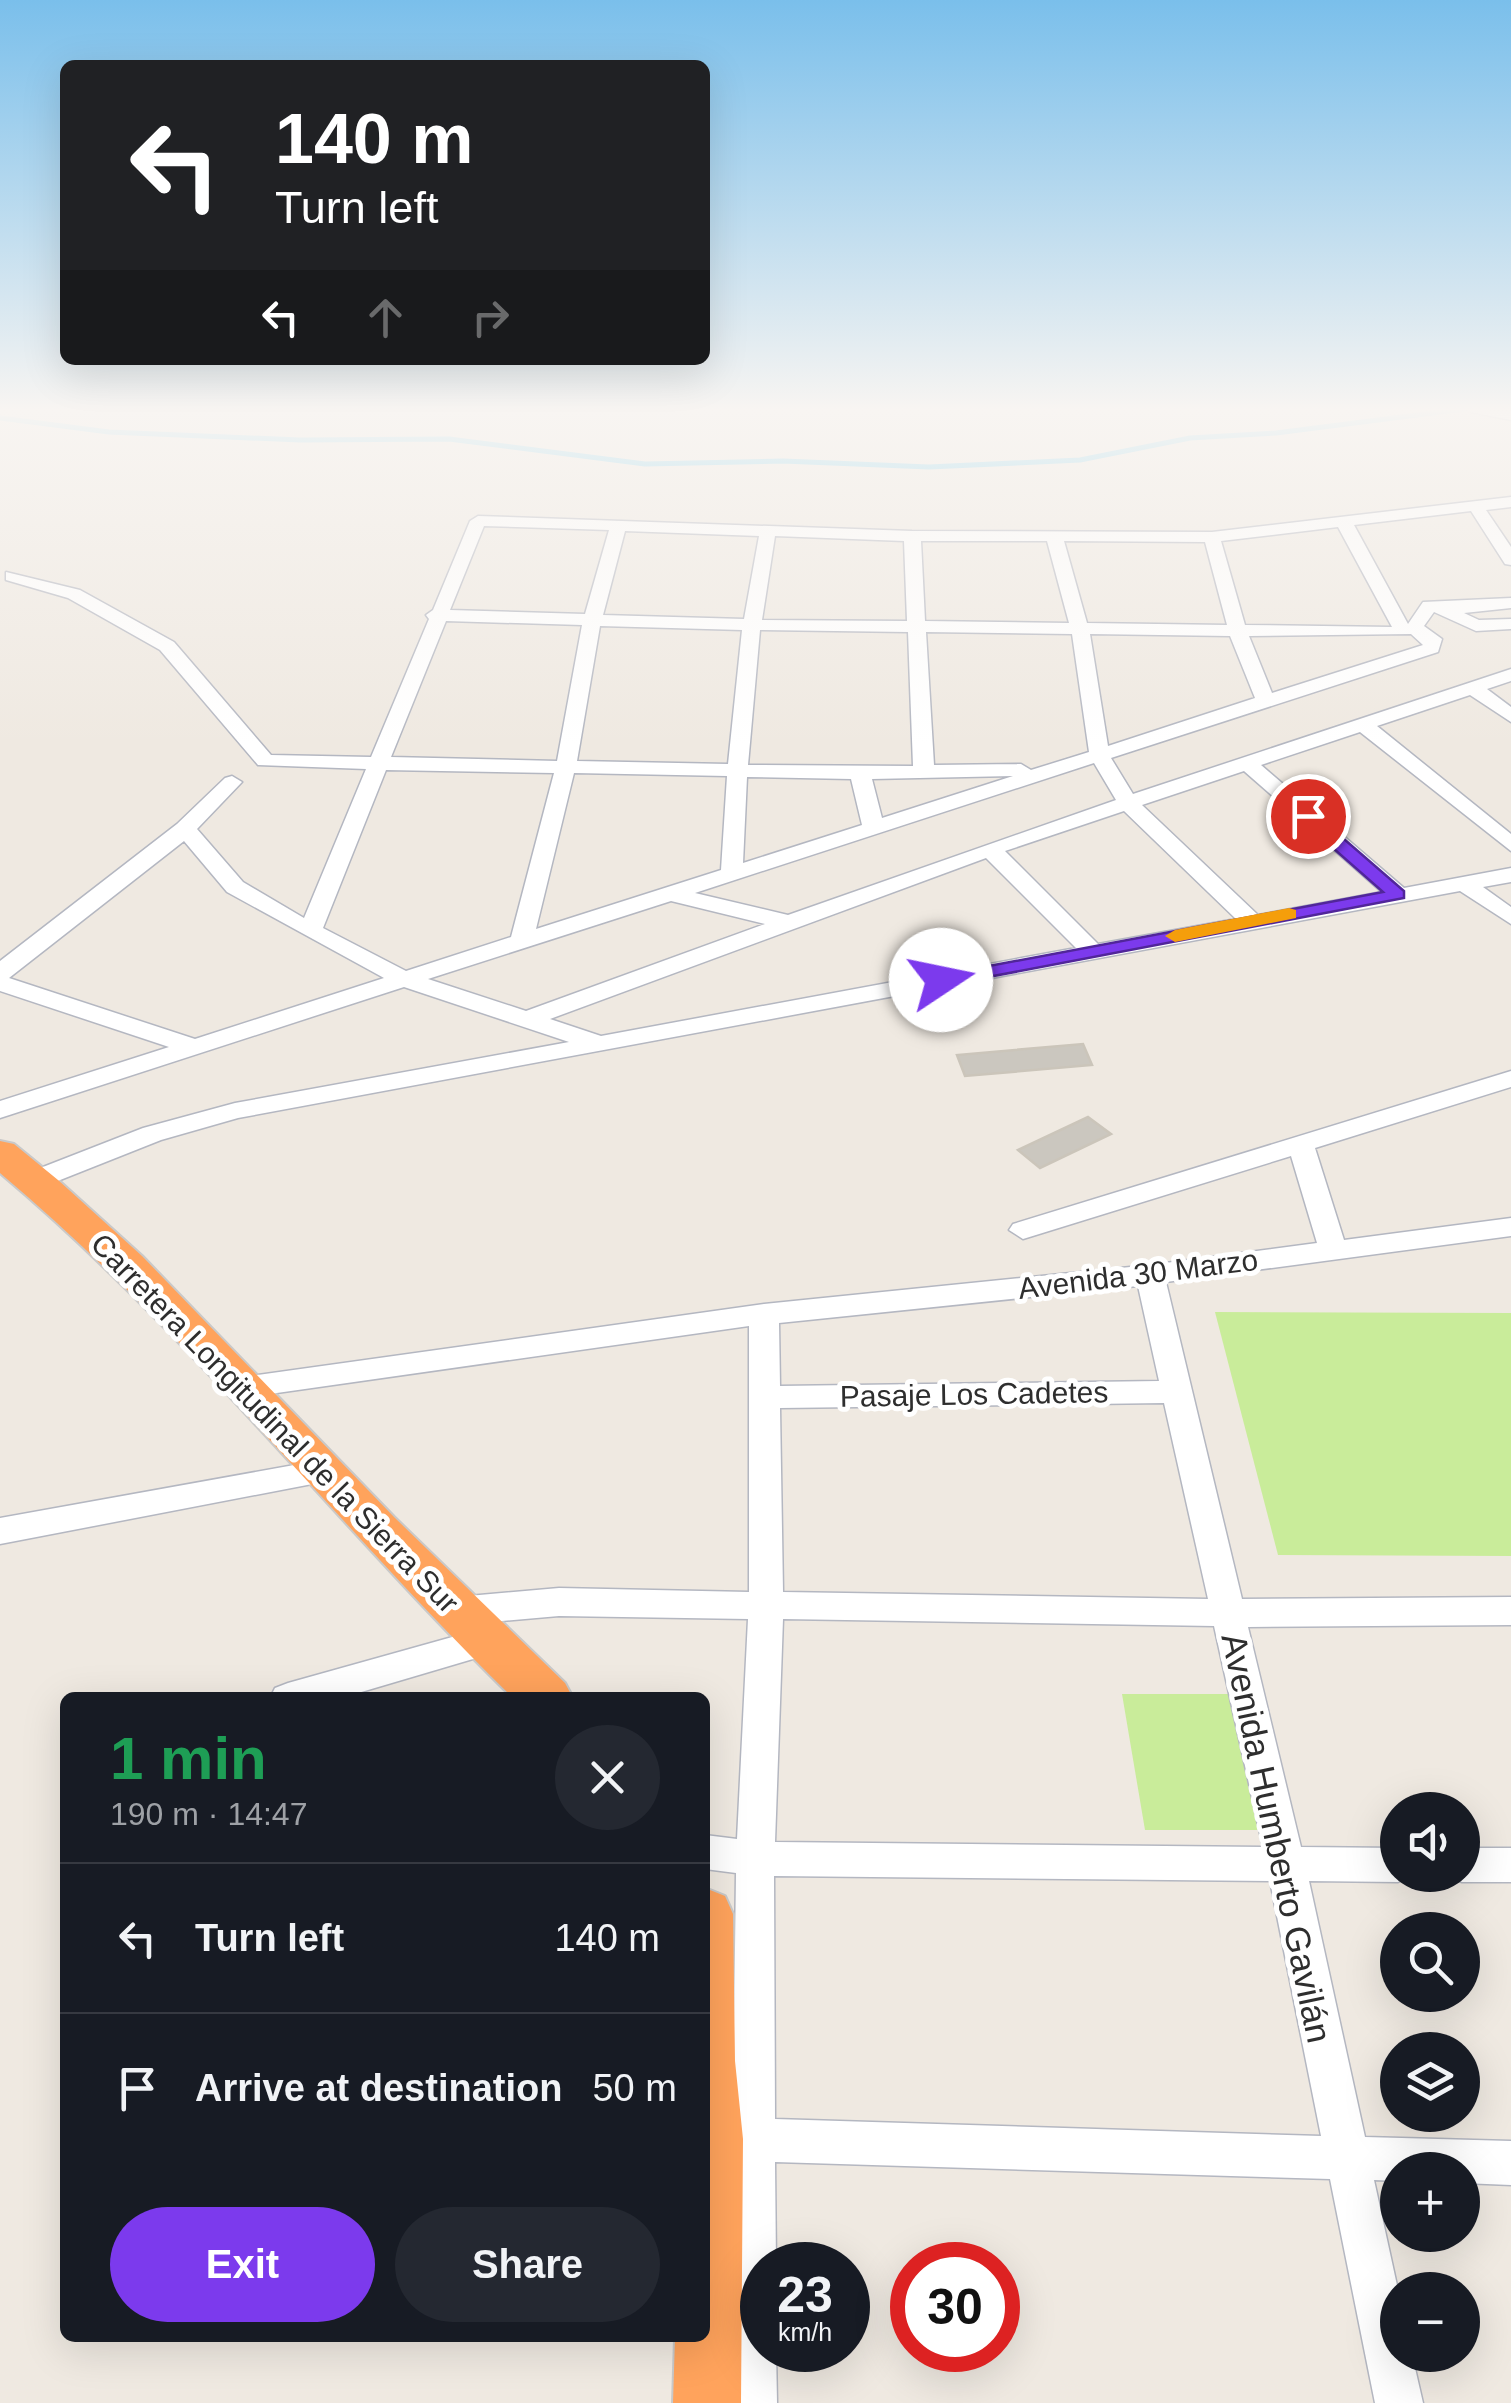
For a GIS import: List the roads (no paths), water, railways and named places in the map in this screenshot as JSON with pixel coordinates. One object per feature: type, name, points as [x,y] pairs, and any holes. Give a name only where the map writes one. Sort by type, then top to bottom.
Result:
[{"type":"highway","name":"Carretera Longitudinal de la Sierra Sur","points":[[17,1166],[248,1386],[322,1472],[541,1692]]},
{"type":"highway","points":[[710,2117],[710,2245]]},
{"type":"highway","points":[[707,2403],[708,2342]]},
{"type":"street","points":[[310,932],[436,615],[478,521]]},
{"type":"street","points":[[481,521],[618,528],[1054,537],[1212,536],[1342,521]]},
{"type":"street","points":[[1343,521],[1408,630]]},
{"type":"street","points":[[1486,521],[1511,560]]},
{"type":"street","points":[[522,941],[566,766],[592,622],[618,528]]},
{"type":"street","points":[[732,871],[737,771],[755,625],[754,597],[768,530]]},
{"type":"street","points":[[912,536],[924,773]]},
{"type":"street","points":[[1212,536],[1237,630],[1266,703]]},
{"type":"street","points":[[1054,537],[1080,630],[1100,757],[1128,802],[1251,920]]},
{"type":"street","points":[[12,576],[74,594],[168,646],[265,761],[860,773],[1057,769]]},
{"type":"street","points":[[1408,630],[1429,606],[1452,610],[1511,603]]},
{"type":"street","points":[[1452,610],[1476,626],[1511,624]]},
{"type":"street","points":[[0,1110],[732,871],[1266,703],[1432,648],[1433,639],[1408,630],[914,628],[436,615]]},
{"type":"street","points":[[527,1019],[990,849],[1511,675]]},
{"type":"street","points":[[1472,688],[1511,716]]},
{"type":"street","points":[[1365,726],[1511,844]]},
{"type":"street","points":[[1248,764],[1397,894]]},
{"type":"street","points":[[860,773],[873,827]]},
{"type":"street","points":[[0,973],[184,829],[232,782]]},
{"type":"street","points":[[184,829],[235,887],[310,932],[403,978],[600,1044]]},
{"type":"street","points":[[990,849],[1093,952]]},
{"type":"street","points":[[17,1166],[235,1111],[1511,874]]},
{"type":"street","points":[[1464,884],[1511,918]]},
{"type":"street","points":[[668,893],[788,922]]},
{"type":"street","points":[[0,983],[194,1047]]},
{"type":"street","points":[[1023,1230],[1511,1078]]},
{"type":"street","points":[[1300,1142],[1333,1250]]},
{"type":"street","name":"Avenida 30 Marzo","points":[[248,1386],[764,1314],[1150,1275],[1511,1226]]},
{"type":"street","name":"Avenida Humberto Gavilán","points":[[1150,1275],[1286,1865],[1399,2403]]},
{"type":"street","points":[[753,2403],[755,1859],[766,1605],[768,1397],[764,1314]]},
{"type":"street","name":"Pasaje Los Cadetes","points":[[768,1397],[1180,1392]]},
{"type":"street","points":[[0,1530],[322,1472]]},
{"type":"street","points":[[303,1692],[472,1626],[558,1602],[1229,1613],[1511,1611]]},
{"type":"street","points":[[710,1853],[755,1859],[1380,1865]]},
{"type":"street","points":[[1480,1865],[1511,1865]]},
{"type":"street","points":[[755,2140],[1511,2162]]}]
